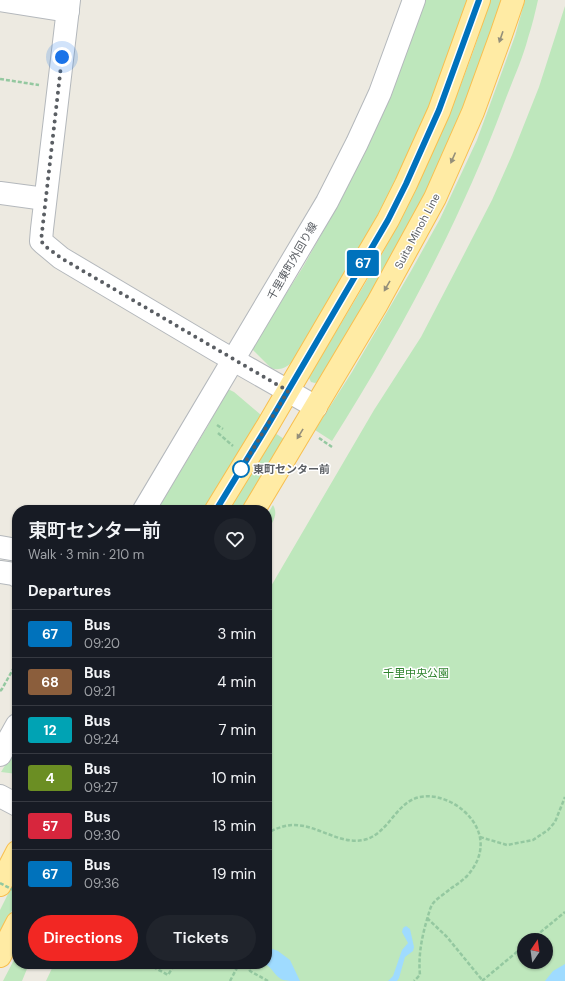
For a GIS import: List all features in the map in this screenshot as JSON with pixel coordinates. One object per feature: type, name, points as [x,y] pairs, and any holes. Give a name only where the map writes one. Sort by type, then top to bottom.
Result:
[{"type":"main road","points":[[219,505],[372,247],[406,184],[441,105],[479,0]]},
{"type":"main road","name":"Suita Minoh Line","points":[[257,505],[393,276],[435,198],[473,112],[502,35],[513,0]]},
{"type":"main road","points":[[0,884],[12,861]]},
{"type":"main road","points":[[0,956],[12,932]]},
{"type":"street","points":[[0,0],[68,5],[41,241],[45,246],[61,258],[316,407]]},
{"type":"street","name":"千里東町外回り線","points":[[147,505],[316,221],[357,143],[380,92],[414,0]]},
{"type":"street","points":[[0,193],[45,199]]},
{"type":"street","points":[[0,547],[12,549]]},
{"type":"street","points":[[0,572],[12,574]]},
{"type":"street","points":[[0,755],[12,734]]},
{"type":"street","points":[[0,796],[12,802]]},
{"type":"path","points":[[0,80],[58,87]]},
{"type":"path","points":[[218,433],[236,448]]},
{"type":"path","points":[[315,436],[332,447]]},
{"type":"path","points":[[0,691],[12,671]]},
{"type":"path","points":[[480,837],[507,844],[533,840],[548,830],[555,822],[565,796]]},
{"type":"path","points":[[272,831],[284,826],[303,826],[348,840],[358,841],[374,836],[381,831],[404,805],[420,797],[441,798],[458,806],[472,820],[480,837],[480,851],[473,867],[466,876],[432,904],[421,941],[419,964],[420,975],[414,981]]},
{"type":"path","points":[[0,884],[12,890]]},
{"type":"path","points":[[540,933],[565,912]]},
{"type":"path","points":[[428,918],[447,937],[482,981],[517,952]]},
{"type":"path","points":[[157,969],[168,975],[172,969]]},
{"type":"path","points":[[230,981],[236,969]]},
{"type":"path","points":[[249,969],[250,971],[268,981]]},
{"type":"green space","points":[[425,0],[467,0],[443,70],[425,116],[405,162],[382,207],[291,363],[282,368],[271,368],[253,350],[253,346],[303,267],[336,208],[412,38]]},
{"type":"green space","points":[[490,0],[501,0],[480,63],[464,104],[426,192],[382,275],[318,382],[311,382],[309,378],[311,373],[379,259],[418,184],[458,93]]},
{"type":"green space","points":[[525,0],[538,0],[526,47],[486,150],[447,236],[404,320],[381,361],[332,441],[315,430],[352,372],[440,219],[477,140],[515,36]]},
{"type":"green space","name":"千里中央公園","points":[[565,6],[565,981],[46,981],[52,969],[272,969],[272,584],[374,410],[421,337],[492,200],[539,87]]},
{"type":"green space","points":[[228,389],[234,392],[261,415],[208,505],[160,505],[209,424]]},
{"type":"green space","points":[[275,433],[284,439],[245,505],[232,505]]},
{"type":"green space","points":[[273,505],[275,509],[275,516],[272,524]]},
{"type":"green space","points":[[12,754],[12,773],[1,772]]},
{"type":"green space","points":[[12,886],[12,910],[0,933],[0,910]]},
{"type":"green space","points":[[12,964],[12,969],[27,969],[22,981],[3,981]]},
{"type":"water","points":[[406,926],[410,929],[414,947],[413,951],[405,957],[397,981],[388,981],[393,976],[402,950],[408,943],[402,932],[403,928]]},
{"type":"water","points":[[272,949],[278,951],[290,960],[300,981],[283,980],[271,969]]},
{"type":"water","points":[[565,964],[565,981],[545,981],[553,971]]},
{"type":"bus line","name":"67","points":[[219,505],[268,425],[388,220],[439,110],[479,0]]},
{"type":"place","name":"東町センター前","points":[[241,469]]},
{"type":"route","points":[[62,57],[41,241],[45,246],[61,258],[288,391],[241,469]]}]
